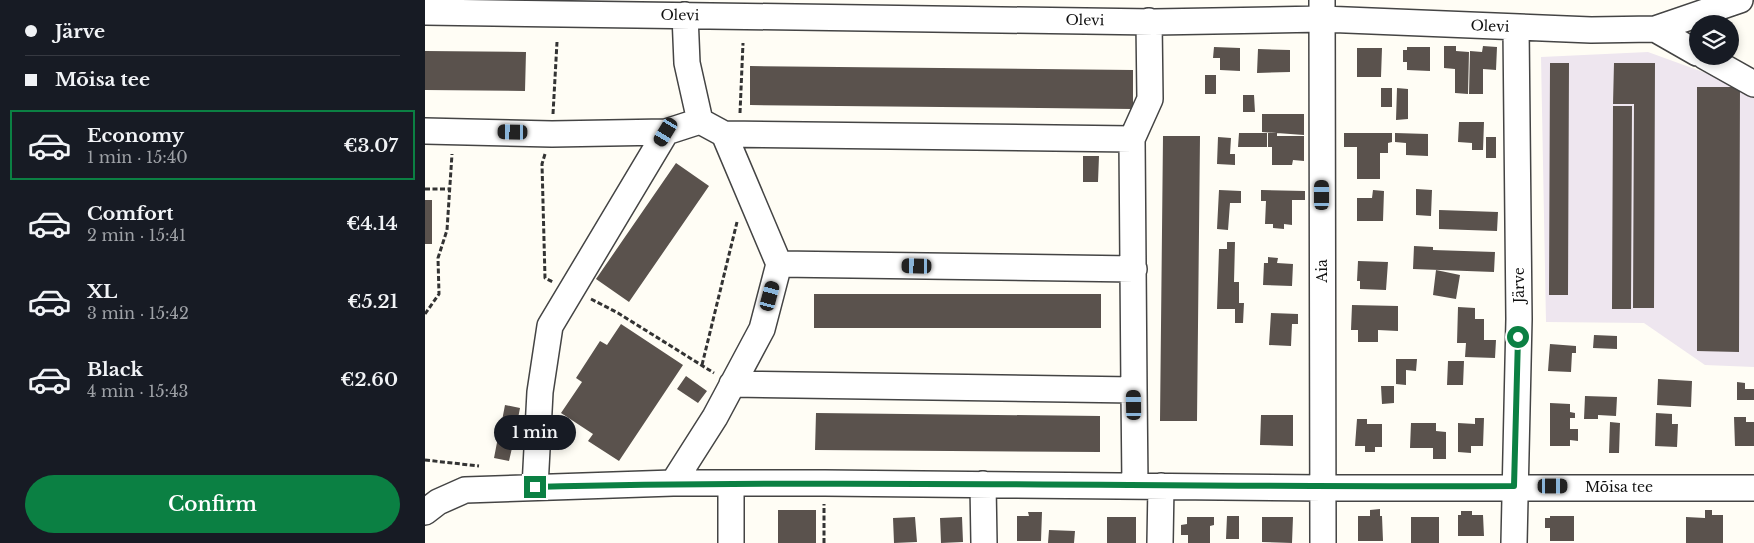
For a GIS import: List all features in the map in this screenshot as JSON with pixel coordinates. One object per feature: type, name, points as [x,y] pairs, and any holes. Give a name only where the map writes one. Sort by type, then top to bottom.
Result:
[{"type":"street","name":"Olevi","points":[[425,12],[519,6],[685,15],[770,8],[1152,14],[1322,9],[1517,27],[1591,30],[1655,29],[1740,0]]},
{"type":"street","name":"Aia","points":[[1322,9],[1323,543]]},
{"type":"street","points":[[1135,486],[1132,139],[1150,99],[1152,14]]},
{"type":"street","points":[[685,15],[687,63],[700,121]]},
{"type":"street","name":"Järve","points":[[1514,543],[1519,319],[1517,27]]},
{"type":"street","points":[[1655,29],[1689,48]]},
{"type":"street","points":[[1720,65],[1754,84]]},
{"type":"street","points":[[425,131],[552,134],[666,132],[700,121],[732,134],[1132,139]]},
{"type":"street","points":[[535,487],[540,392],[550,326],[666,132]]},
{"type":"street","points":[[673,483],[708,429],[762,329],[779,264],[746,186],[732,134]]},
{"type":"street","points":[[779,264],[1134,269]]},
{"type":"street","points":[[732,384],[1134,390]]},
{"type":"street","name":"Mõisa tee","points":[[425,512],[438,502],[465,490],[673,483],[1323,488],[1514,486],[1754,488]]},
{"type":"street","points":[[731,484],[731,543]]},
{"type":"street","points":[[983,484],[983,543]]},
{"type":"street","points":[[1160,543],[1161,486]]},
{"type":"path","points":[[732,134],[743,43]]},
{"type":"path","points":[[425,314],[439,294],[438,258],[447,230],[454,131]]},
{"type":"path","points":[[702,365],[746,186]]},
{"type":"path","points":[[425,189],[450,189]]},
{"type":"path","points":[[425,456],[429,461]]},
{"type":"path","points":[[824,543],[825,483]]},
{"type":"shaded area","points":[[1648,52],[1736,84],[1754,95],[1754,367],[1705,365],[1644,323],[1546,322],[1541,57]]},
{"type":"building","points":[[1444,46],[1456,46],[1456,51],[1469,52],[1468,94],[1455,93],[1455,69],[1444,68]]},
{"type":"building","points":[[1483,46],[1497,47],[1496,70],[1483,69],[1483,94],[1469,94],[1470,51],[1482,52]]},
{"type":"building","points":[[1214,47],[1240,48],[1240,71],[1220,70],[1220,58],[1213,58]]},
{"type":"building","points":[[1407,47],[1430,47],[1430,71],[1407,70],[1407,62],[1403,62],[1403,50],[1407,50]]},
{"type":"building","points":[[1357,48],[1382,48],[1381,77],[1357,77]]},
{"type":"building","points":[[1258,49],[1290,50],[1290,72],[1257,73]]},
{"type":"building","points":[[425,51],[526,52],[525,91],[425,90]]},
{"type":"building","points":[[1550,63],[1569,63],[1568,295],[1549,295]]},
{"type":"building","points":[[1614,63],[1655,63],[1654,308],[1633,308],[1634,104],[1613,104]]},
{"type":"building","points":[[750,66],[1133,70],[1133,109],[750,105]]},
{"type":"building","points":[[1205,75],[1216,75],[1216,94],[1205,94]]},
{"type":"building","points":[[1697,87],[1740,87],[1739,352],[1697,351]]},
{"type":"building","points":[[1381,88],[1392,88],[1392,107],[1381,107]]},
{"type":"building","points":[[1397,88],[1408,89],[1408,119],[1396,120]]},
{"type":"building","points":[[1243,95],[1254,95],[1255,112],[1243,112]]},
{"type":"building","points":[[1613,106],[1632,106],[1631,309],[1612,309]]},
{"type":"building","points":[[1262,114],[1304,114],[1304,135],[1262,132]]},
{"type":"building","points":[[1459,122],[1484,122],[1483,150],[1472,150],[1472,143],[1458,142]]},
{"type":"building","points":[[1239,133],[1267,133],[1267,147],[1238,147]]},
{"type":"building","points":[[1268,133],[1277,133],[1277,136],[1304,136],[1304,161],[1293,160],[1292,165],[1272,165],[1272,147],[1268,147]]},
{"type":"building","points":[[1344,133],[1392,133],[1392,142],[1388,143],[1388,153],[1380,153],[1380,179],[1357,179],[1357,147],[1344,147]]},
{"type":"building","points":[[1395,133],[1428,134],[1428,156],[1406,155],[1406,143],[1395,142]]},
{"type":"building","points":[[1163,136],[1200,136],[1197,421],[1160,421]]},
{"type":"building","points":[[1218,137],[1231,138],[1230,154],[1235,154],[1235,165],[1217,164]]},
{"type":"building","points":[[1486,137],[1496,137],[1496,158],[1486,158]]},
{"type":"building","points":[[1083,156],[1099,156],[1098,182],[1083,182]]},
{"type":"building","points":[[676,163],[709,186],[629,302],[596,279]]},
{"type":"building","points":[[1416,189],[1432,190],[1431,216],[1416,215]]},
{"type":"building","points":[[1219,190],[1241,191],[1241,203],[1230,203],[1228,230],[1217,229]]},
{"type":"building","points":[[1261,190],[1305,191],[1305,200],[1292,200],[1292,225],[1284,224],[1284,229],[1273,228],[1273,224],[1265,224],[1266,201],[1261,201]]},
{"type":"building","points":[[1373,190],[1384,191],[1383,221],[1357,221],[1357,198],[1372,198]]},
{"type":"building","points":[[425,200],[432,200],[432,244],[425,244]]},
{"type":"building","points":[[1439,210],[1498,212],[1497,231],[1439,229]]},
{"type":"building","points":[[1227,242],[1235,242],[1234,282],[1239,282],[1239,303],[1244,303],[1243,323],[1235,323],[1235,309],[1217,309],[1219,249],[1227,249]]},
{"type":"building","points":[[1414,246],[1433,247],[1433,250],[1495,252],[1494,272],[1413,269]]},
{"type":"building","points":[[1268,257],[1278,258],[1277,263],[1293,264],[1292,286],[1263,285],[1264,263],[1268,263]]},
{"type":"building","points":[[1358,261],[1388,262],[1386,290],[1360,289],[1360,281],[1357,281]]},
{"type":"building","points":[[1436,270],[1460,275],[1456,299],[1433,295]]},
{"type":"building","points":[[814,294],[1101,294],[1101,328],[814,328]]},
{"type":"building","points":[[1352,305],[1398,306],[1398,331],[1378,330],[1378,342],[1358,342],[1358,330],[1351,330]]},
{"type":"building","points":[[1458,307],[1475,308],[1475,319],[1484,319],[1484,340],[1496,340],[1495,358],[1465,357],[1466,343],[1457,343]]},
{"type":"building","points":[[1271,313],[1298,314],[1298,324],[1292,324],[1291,346],[1269,345]]},
{"type":"building","points":[[621,324],[683,365],[619,461],[588,441],[593,434],[561,413],[582,382],[576,378],[600,341],[607,345]]},
{"type":"building","points":[[1594,335],[1617,336],[1617,349],[1593,348]]},
{"type":"building","points":[[1550,344],[1576,346],[1576,353],[1572,353],[1571,372],[1548,371]]},
{"type":"building","points":[[1396,359],[1417,359],[1416,371],[1406,370],[1406,385],[1396,384]]},
{"type":"building","points":[[1448,361],[1464,361],[1463,385],[1447,385]]},
{"type":"building","points":[[686,376],[707,391],[698,403],[677,389]]},
{"type":"building","points":[[1658,379],[1692,381],[1691,407],[1657,405]]},
{"type":"building","points":[[1737,382],[1745,383],[1745,389],[1754,389],[1754,400],[1737,400]]},
{"type":"building","points":[[1381,386],[1394,386],[1394,403],[1382,404]]},
{"type":"building","points":[[1585,396],[1617,397],[1616,416],[1598,415],[1598,419],[1584,419]]},
{"type":"building","points":[[1550,403],[1570,404],[1570,412],[1575,413],[1575,418],[1570,418],[1570,429],[1578,429],[1578,441],[1570,440],[1570,446],[1550,446]]},
{"type":"building","points":[[505,405],[520,408],[515,434],[500,431]]},
{"type":"building","points":[[816,413],[1100,416],[1100,452],[815,450]]},
{"type":"building","points":[[1656,413],[1672,414],[1672,424],[1678,424],[1677,447],[1655,446]]},
{"type":"building","points":[[1261,415],[1293,415],[1293,446],[1260,445]]},
{"type":"building","points":[[1734,417],[1746,417],[1746,422],[1754,422],[1754,446],[1735,446]]},
{"type":"building","points":[[1475,418],[1484,418],[1483,446],[1471,446],[1471,453],[1458,452],[1458,423],[1475,424]]},
{"type":"building","points":[[1357,419],[1367,419],[1367,424],[1382,424],[1382,447],[1375,447],[1375,452],[1365,452],[1365,446],[1355,446]]},
{"type":"building","points":[[1610,422],[1620,423],[1619,453],[1609,453]]},
{"type":"building","points":[[1411,423],[1436,423],[1436,431],[1446,432],[1446,459],[1433,459],[1433,448],[1410,448]]},
{"type":"building","points":[[499,432],[515,435],[509,461],[494,458]]},
{"type":"building","points":[[1380,509],[1383,541],[1358,541],[1358,516],[1370,516],[1370,510]]},
{"type":"building","points":[[778,510],[816,510],[816,543],[778,543]]},
{"type":"building","points":[[1705,510],[1712,510],[1712,515],[1723,515],[1723,543],[1686,543],[1686,517],[1705,518]]},
{"type":"building","points":[[1461,511],[1472,511],[1472,515],[1483,515],[1484,536],[1458,536],[1458,515],[1461,515]]},
{"type":"building","points":[[1028,512],[1042,512],[1041,541],[1017,541],[1017,516],[1029,516]]},
{"type":"building","points":[[1227,516],[1239,516],[1239,539],[1226,539]]},
{"type":"building","points":[[1550,516],[1574,516],[1574,541],[1550,541],[1550,528],[1545,528],[1545,518],[1550,518]]},
{"type":"building","points":[[915,517],[917,542],[894,543],[893,518]]},
{"type":"building","points":[[962,517],[963,542],[941,543],[940,518]]},
{"type":"building","points":[[1107,517],[1136,517],[1136,543],[1107,543]]},
{"type":"building","points":[[1187,517],[1214,517],[1214,525],[1210,526],[1210,543],[1188,543],[1188,535],[1181,535],[1181,525],[1187,524]]},
{"type":"building","points":[[1262,517],[1293,517],[1292,543],[1262,542]]},
{"type":"building","points":[[1411,517],[1439,517],[1439,543],[1411,543]]},
{"type":"building","points":[[1049,530],[1075,531],[1074,543],[1048,543]]},
{"type":"route","points":[[535,487],[673,483],[1323,488],[1514,486],[1518,337]]}]
